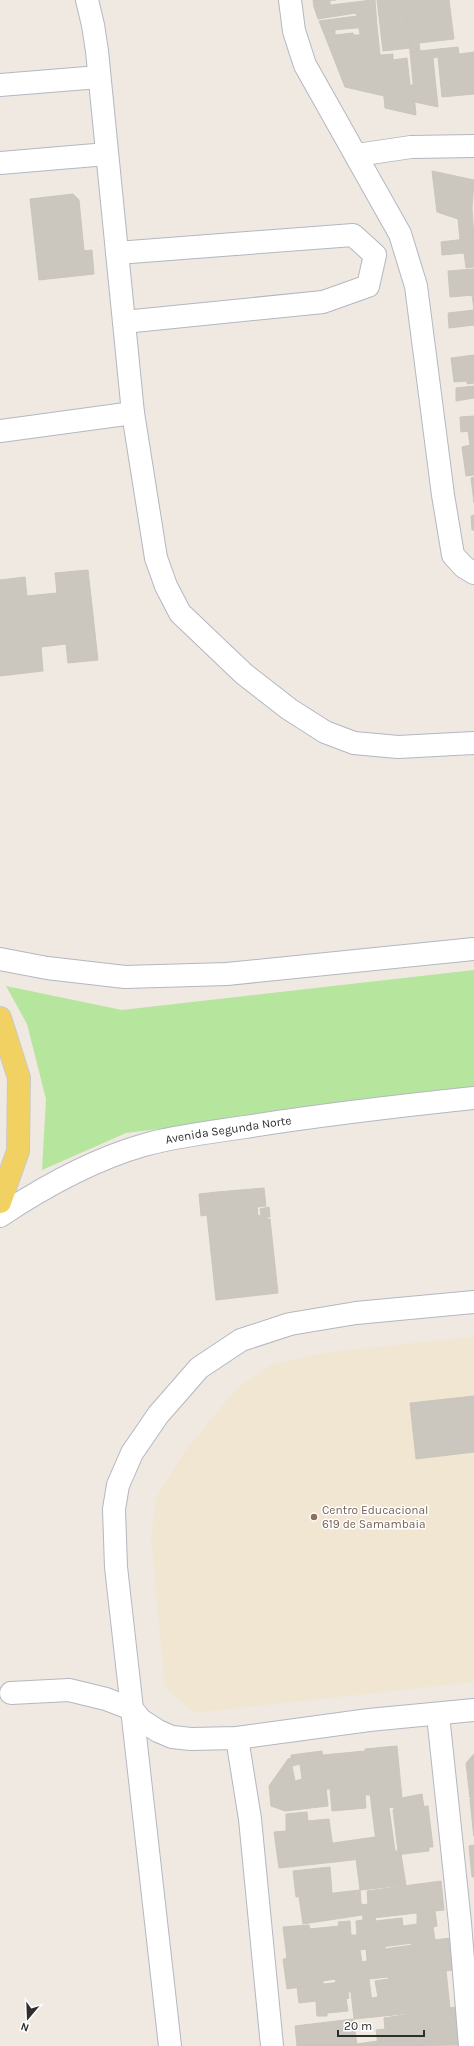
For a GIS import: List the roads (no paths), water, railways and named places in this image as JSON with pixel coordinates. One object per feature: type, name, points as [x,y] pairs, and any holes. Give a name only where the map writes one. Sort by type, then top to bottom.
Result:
[{"type":"main road","points":[[0,1018],[19,1078],[18,1151],[0,1202]]},
{"type":"street","points":[[87,0],[94,25],[133,413],[156,558],[166,586],[180,613],[244,674],[289,709],[325,732],[354,744],[391,746],[474,743]]},
{"type":"street","points":[[290,0],[294,31],[305,65],[357,155],[400,234],[416,286],[443,495],[453,554],[464,567],[474,573]]},
{"type":"street","points":[[0,85],[99,77]]},
{"type":"street","points":[[357,155],[411,147],[474,146]]},
{"type":"street","points":[[0,163],[107,154]]},
{"type":"street","points":[[117,253],[353,235],[376,255],[368,286],[323,302],[124,322]]},
{"type":"street","points":[[0,431],[133,413]]},
{"type":"street","points":[[0,959],[47,968],[125,977],[226,974],[474,949]]},
{"type":"street","name":"Avenida Segunda Norte","points":[[0,1216],[38,1190],[89,1165],[144,1145],[197,1134],[308,1117],[474,1098]]},
{"type":"street","points":[[170,2046],[116,1567],[114,1509],[118,1485],[132,1453],[158,1414],[199,1368],[241,1340],[290,1324],[356,1313],[474,1302]]},
{"type":"street","points":[[11,1693],[69,1690],[106,1699],[132,1709],[142,1720],[158,1731],[172,1737],[191,1740],[237,1738],[369,1720],[474,1710]]},
{"type":"street","points":[[438,1714],[460,1924],[470,2046]]},
{"type":"street","points":[[237,1738],[250,1819],[272,2046]]},
{"type":"place","name":"Centro Educacional 619 de Samambaia","points":[[314,1517]]}]
